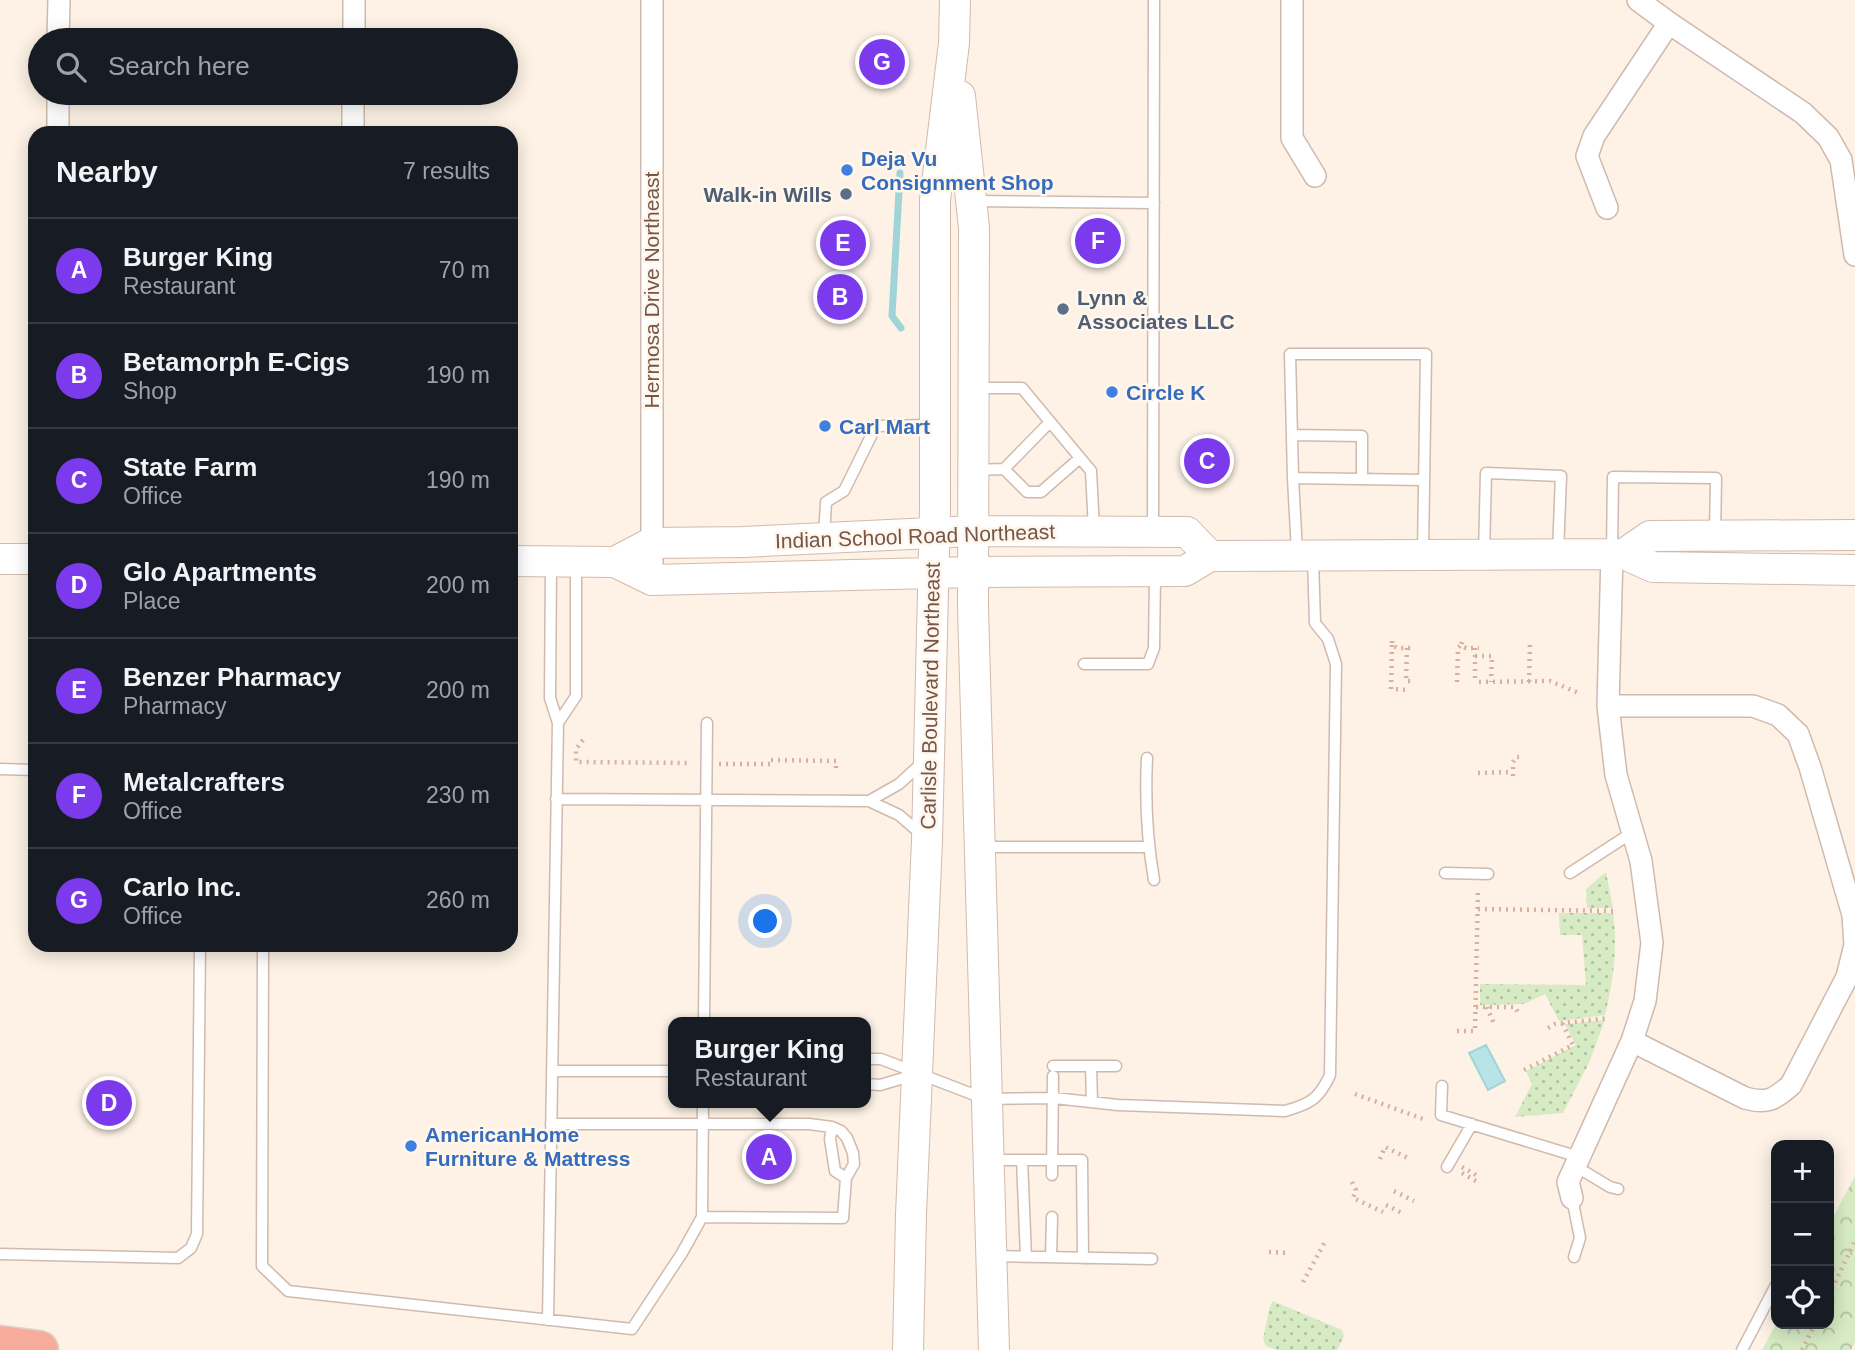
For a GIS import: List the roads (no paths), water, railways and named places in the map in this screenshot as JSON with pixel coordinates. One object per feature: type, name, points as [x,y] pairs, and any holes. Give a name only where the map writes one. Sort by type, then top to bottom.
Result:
[{"type":"highway","points":[[0,1345],[39,1350]]},
{"type":"main road","name":"Carlisle Boulevard Northeast","points":[[908,1350],[929,755],[934,532],[935,200],[954,43],[955,0]]},
{"type":"main road","name":"Carlisle Boulevard Northeast","points":[[954,43],[974,228],[973,572],[985,1099],[994,1350]]},
{"type":"main road","name":"Indian School Road Northeast","points":[[615,562],[652,543],[973,531],[1187,532],[1210,556]]},
{"type":"main road","name":"Indian School Road Northeast","points":[[1618,554],[1650,536],[1855,535]]},
{"type":"main road","name":"Indian School Road Northeast","points":[[518,561],[615,562],[652,580],[973,572],[1185,571],[1210,556],[1618,554],[1653,567],[1855,570]]},
{"type":"main road","points":[[0,559],[28,559]]},
{"type":"street","points":[[58,28],[59,0]]},
{"type":"street","points":[[354,0],[354,28]]},
{"type":"street","name":"Hermosa Drive Northeast","points":[[652,0],[652,580]]},
{"type":"street","points":[[1292,0],[1292,138],[1315,176]]},
{"type":"street","points":[[1638,0],[1803,113],[1848,157],[1855,255]]},
{"type":"street","points":[[1607,208],[1587,156],[1594,136],[1669,23]]},
{"type":"street","points":[[58,105],[58,126]]},
{"type":"street","points":[[353,105],[353,126]]},
{"type":"street","points":[[1572,1198],[1568,1182],[1632,1041],[1644,1001],[1652,943],[1641,862],[1616,775],[1608,706],[1618,554]]},
{"type":"street","points":[[1608,706],[1753,706],[1778,715],[1798,734],[1853,915],[1855,945],[1847,976],[1791,1085],[1778,1096],[1762,1103],[1745,1098],[1632,1041]]},
{"type":"lane","points":[[1153,532],[1154,0]]},
{"type":"lane","points":[[971,201],[1153,203]]},
{"type":"lane","points":[[871,1059],[881,1059],[985,1099],[1054,1098],[1118,1105],[1284,1111],[1305,1105],[1322,1092],[1330,1074],[1336,664],[1328,639],[1315,623],[1293,478],[1290,355],[1426,354],[1423,556]]},
{"type":"lane","points":[[974,388],[1022,388],[1091,471],[1094,532]]},
{"type":"lane","points":[[973,470],[1004,469],[1030,449],[1050,422]]},
{"type":"lane","points":[[824,538],[826,502],[844,491],[876,426],[934,425]]},
{"type":"lane","points":[[1292,435],[1362,436],[1362,478]]},
{"type":"lane","points":[[1004,469],[1027,492],[1041,492],[1054,474],[1080,458]]},
{"type":"lane","points":[[1484,556],[1486,473],[1561,475],[1558,556]]},
{"type":"lane","points":[[1618,554],[1613,477],[1716,478],[1715,535]]},
{"type":"lane","points":[[1293,478],[1424,480]]},
{"type":"lane","points":[[558,723],[576,696],[563,561]]},
{"type":"lane","points":[[548,1320],[558,723],[550,698],[563,561]]},
{"type":"lane","points":[[1084,664],[1148,664],[1154,648],[1155,571]]},
{"type":"lane","points":[[704,1017],[708,723]]},
{"type":"lane","points":[[869,801],[899,784],[929,755]]},
{"type":"lane","points":[[1147,758],[1146,797],[1153,880]]},
{"type":"lane","points":[[0,769],[28,770]]},
{"type":"lane","points":[[556,799],[869,801],[899,814],[927,840]]},
{"type":"lane","points":[[1570,873],[1633,832]]},
{"type":"lane","points":[[981,846],[1149,846]]},
{"type":"lane","points":[[1445,873],[1488,874]]},
{"type":"lane","points":[[0,1254],[178,1258],[191,1248],[197,1234],[200,952]]},
{"type":"lane","points":[[263,952],[262,1266],[288,1291],[632,1329],[682,1253],[702,1217],[704,1108]]},
{"type":"lane","points":[[1091,1066],[1092,1102]]},
{"type":"lane","points":[[1052,1175],[1053,1071],[1116,1066]]},
{"type":"lane","points":[[552,1071],[668,1071]]},
{"type":"lane","points":[[871,1084],[880,1085],[919,1073]]},
{"type":"lane","points":[[1442,1086],[1441,1115],[1577,1162],[1610,1187],[1618,1189]]},
{"type":"lane","points":[[551,1124],[787,1123],[832,1127],[847,1138],[854,1164],[846,1178],[843,1217],[702,1217]]},
{"type":"lane","points":[[1455,1168],[1472,1124]]},
{"type":"lane","points":[[832,1127],[830,1139],[835,1171],[846,1178]]},
{"type":"lane","points":[[988,1160],[1082,1160],[1083,1258]]},
{"type":"lane","points":[[1022,1160],[1026,1257]]},
{"type":"lane","points":[[1572,1198],[1580,1238],[1574,1257]]},
{"type":"lane","points":[[1051,1257],[1052,1217]]},
{"type":"lane","points":[[991,1256],[1152,1259]]},
{"type":"lane","points":[[1742,1350],[1771,1295]]},
{"type":"water","points":[[1486,1045],[1505,1081],[1488,1090],[1469,1053]]},
{"type":"waterway","points":[[900,173],[892,316],[901,328]]},
{"type":"place","name":"Carlo Inc.","points":[[882,62]]},
{"type":"place","name":"Deja Vu Consignment Shop","points":[[847,170]]},
{"type":"place","name":"Walk-in Wills","points":[[846,194]]},
{"type":"place","name":"Metalcrafters","points":[[1098,241]]},
{"type":"place","name":"Benzer Pharmacy","points":[[843,243]]},
{"type":"place","name":"Betamorph E-Cigs","points":[[840,297]]},
{"type":"place","name":"Lynn & Associates LLC","points":[[1063,309]]},
{"type":"place","name":"Circle K","points":[[1112,392]]},
{"type":"place","name":"Carl Mart","points":[[825,426]]},
{"type":"place","name":"State Farm","points":[[1207,461]]},
{"type":"place","name":"Glo Apartments","points":[[109,1103]]},
{"type":"place","name":"AmericanHome Furniture & Mattress","points":[[411,1146]]},
{"type":"place","name":"Burger King","points":[[769,1157]]}]
